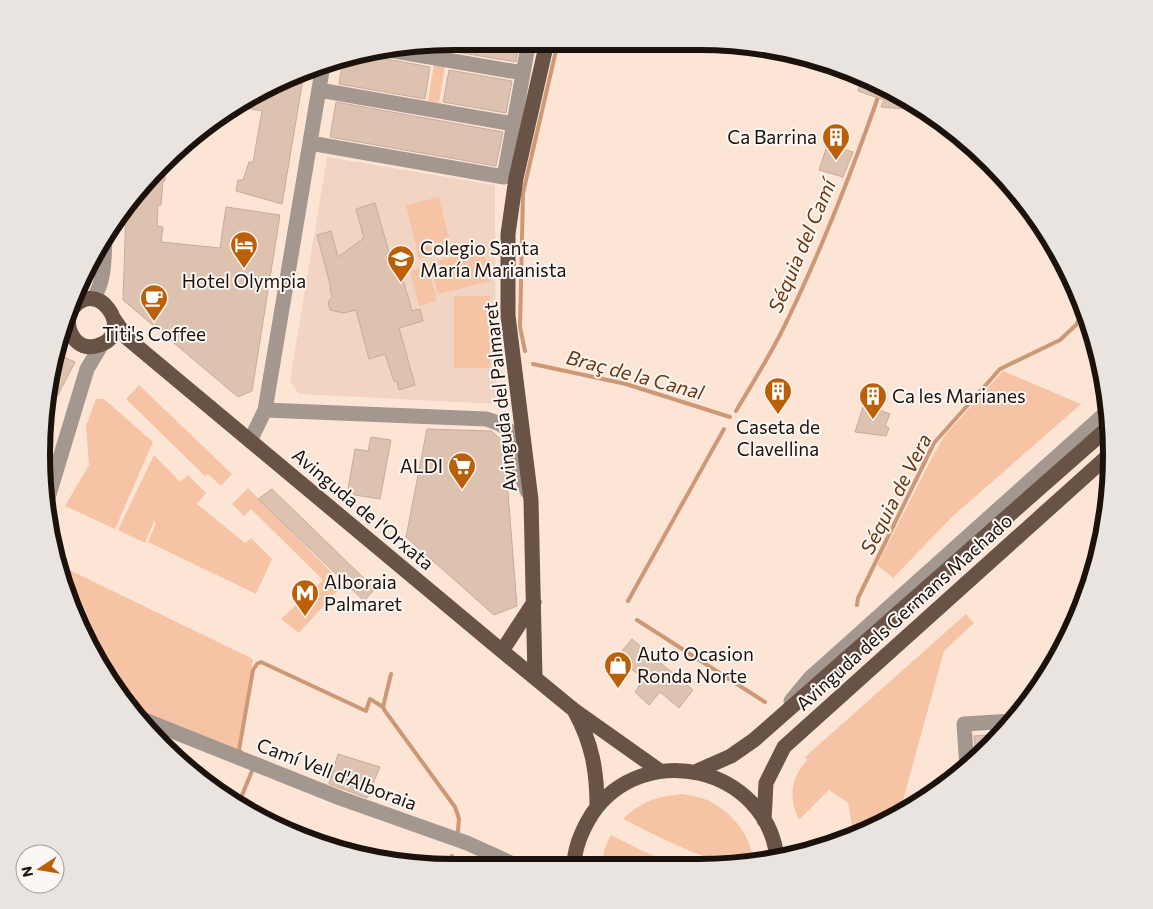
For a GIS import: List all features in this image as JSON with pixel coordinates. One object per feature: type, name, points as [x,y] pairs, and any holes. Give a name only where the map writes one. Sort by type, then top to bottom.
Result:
[{"type":"main road","name":"Avinguda del Palmaret","points":[[535,677],[531,500],[508,316],[508,234],[516,178],[545,50]]},
{"type":"main road","points":[[78,306],[107,306],[114,319],[113,333],[106,341]]},
{"type":"main road","name":"Avinguda de l'Orxata","points":[[114,319],[127,338],[502,651],[574,710],[660,771]]},
{"type":"main road","points":[[69,332],[78,343],[90,347],[106,341],[127,338]]},
{"type":"main road","name":"Avinguda dels Germans Machado","points":[[696,772],[731,756],[774,722],[1102,433]]},
{"type":"main road","name":"Avinguda dels Germans Machado","points":[[764,820],[766,783],[784,747],[1103,461]]},
{"type":"main road","points":[[502,651],[534,602]]},
{"type":"main road","name":"Avinguda de l'Orxata","points":[[574,710],[585,730],[594,756],[598,806]]},
{"type":"main road","points":[[575,859],[578,842],[586,823],[598,806],[626,783],[660,771],[696,772],[728,784],[742,794],[764,820],[772,837],[776,851]]},
{"type":"street","points":[[310,143],[504,177],[527,50]]},
{"type":"street","points":[[404,53],[523,73]]},
{"type":"street","points":[[250,441],[265,410],[322,72]]},
{"type":"street","points":[[319,90],[514,124]]},
{"type":"street","points":[[79,304],[101,286],[104,252]]},
{"type":"street","points":[[51,477],[87,369],[106,341]]},
{"type":"street","points":[[78,343],[87,369]]},
{"type":"street","points":[[265,410],[486,419],[503,424],[514,438],[519,469],[531,500]]},
{"type":"street","name":"Avinguda dels Germans Machado","points":[[774,722],[810,678],[1101,416]]},
{"type":"street","points":[[966,758],[964,724],[1002,722]]},
{"type":"street","name":"Camí Vell d'Alboraia","points":[[152,723],[340,798],[467,843],[502,859]]},
{"type":"shaded area","points":[[434,64],[445,66],[439,103],[428,101]]},
{"type":"shaded area","name":"Colegio Santa María Marianista","points":[[327,157],[495,185],[496,404],[299,394],[290,381]]},
{"type":"shaded area","points":[[439,197],[452,251],[419,259],[406,205]]},
{"type":"shaded area","points":[[483,249],[491,281],[438,294],[430,263]]},
{"type":"shaded area","points":[[428,266],[437,301],[419,306],[410,271]]},
{"type":"shaded area","points":[[454,296],[490,296],[490,368],[454,368]]},
{"type":"shaded area","points":[[1003,371],[1081,404],[953,516],[893,578],[877,565],[935,452],[945,435]]},
{"type":"shaded area","points":[[139,385],[232,474],[221,486],[208,474],[205,476],[126,399]]},
{"type":"shaded area","points":[[96,399],[104,399],[153,442],[115,529],[65,506],[89,465],[86,426]]},
{"type":"shaded area","points":[[154,455],[180,482],[188,475],[206,493],[197,504],[245,543],[251,538],[272,559],[256,594],[148,542],[156,523],[154,521],[145,543],[118,530]]},
{"type":"shaded area","points":[[248,488],[331,572],[326,578],[339,589],[299,633],[281,619],[323,580],[251,509],[244,516],[232,504]]},
{"type":"shaded area","points":[[67,569],[253,659],[238,750],[145,714],[104,657],[85,618],[86,611],[81,603],[78,603]]},
{"type":"shaded area","points":[[966,614],[974,623],[944,651],[902,804],[853,828],[848,803],[829,790],[799,820],[792,796],[797,774],[807,760],[805,757]]},
{"type":"shaded area","points":[[683,794],[708,800],[719,807],[740,826],[749,843],[752,856],[712,858],[677,845],[623,819],[651,800]]},
{"type":"shaded area","points":[[611,835],[662,859],[603,859],[604,850]]},
{"type":"building","points":[[446,50],[518,50],[516,62]]},
{"type":"building","points":[[385,56],[387,59],[430,67],[425,99],[339,84],[342,66]]},
{"type":"building","points":[[449,70],[512,81],[506,113],[443,102]]},
{"type":"building","points":[[303,80],[282,204],[236,191],[238,180],[243,180],[249,162],[253,162],[262,111],[246,108]]},
{"type":"building","points":[[860,84],[901,104],[906,107],[905,109],[881,107],[884,100],[858,91]]},
{"type":"building","points":[[336,102],[503,132],[496,166],[330,137]]},
{"type":"building","name":"Ca Barrina","points":[[830,145],[853,152],[843,177],[819,170],[826,149]]},
{"type":"building","points":[[165,171],[161,205],[158,205],[157,226],[163,227],[161,242],[220,248],[226,207],[280,215],[252,391],[238,397],[123,300],[126,219]]},
{"type":"building","points":[[375,203],[396,277],[402,276],[412,311],[420,309],[423,321],[399,328],[415,385],[399,390],[385,354],[369,359],[356,310],[343,313],[330,310],[328,302],[332,297],[331,288],[317,235],[331,231],[338,257],[364,238],[356,209]]},
{"type":"building","points":[[63,356],[75,362],[53,405]]},
{"type":"building","name":"Ca les Marianes","points":[[864,404],[890,414],[885,426],[889,428],[886,436],[855,432]]},
{"type":"building","name":"ALDI","points":[[427,429],[491,431],[504,442],[517,606],[494,615],[406,537]]},
{"type":"building","points":[[371,437],[391,440],[380,499],[355,495],[348,489],[355,449],[368,451]]},
{"type":"building","points":[[272,489],[375,589],[364,601],[258,499]]},
{"type":"building","points":[[632,639],[693,690],[679,708],[660,692],[649,705],[635,692],[644,679],[617,657]]},
{"type":"building","points":[[991,735],[975,750],[974,736]]},
{"type":"building","points":[[338,754],[380,767],[367,798],[329,784]]},
{"type":"waterway","name":"Braç de la Canal","points":[[525,351],[520,327],[523,193],[556,50]]},
{"type":"waterway","name":"Séquia del Camí","points":[[736,411],[778,339],[811,269],[848,179],[879,93]]},
{"type":"waterway","name":"Séquia de Vera","points":[[857,605],[858,598],[934,443],[1000,369],[1060,340],[1076,325],[1080,318]]},
{"type":"waterway","name":"Braç de la Canal","points":[[533,364],[626,384],[730,417]]},
{"type":"waterway","points":[[628,601],[724,429]]},
{"type":"waterway","points":[[637,620],[765,702]]},
{"type":"waterway","points":[[241,752],[239,750],[253,670],[261,662],[366,711],[370,699],[383,707]]},
{"type":"waterway","points":[[391,674],[383,707],[455,807],[459,819],[458,831]]},
{"type":"waterway","points":[[241,798],[252,771]]},
{"type":"place","name":"Ca Barrina","points":[[836,161]]},
{"type":"place","name":"Hotel Olympia","points":[[244,269]]},
{"type":"place","name":"Colegio Santa María Marianista","points":[[401,283]]},
{"type":"place","name":"Titi's Coffee","points":[[154,322]]},
{"type":"place","name":"Caseta de Clavellina","points":[[778,415]]},
{"type":"place","name":"Ca les Marianes","points":[[873,420]]},
{"type":"place","name":"ALDI","points":[[462,490]]},
{"type":"place","name":"Alboraia Palmaret","points":[[305,617]]},
{"type":"place","name":"Auto Ocasion Ronda Norte","points":[[618,689]]}]
